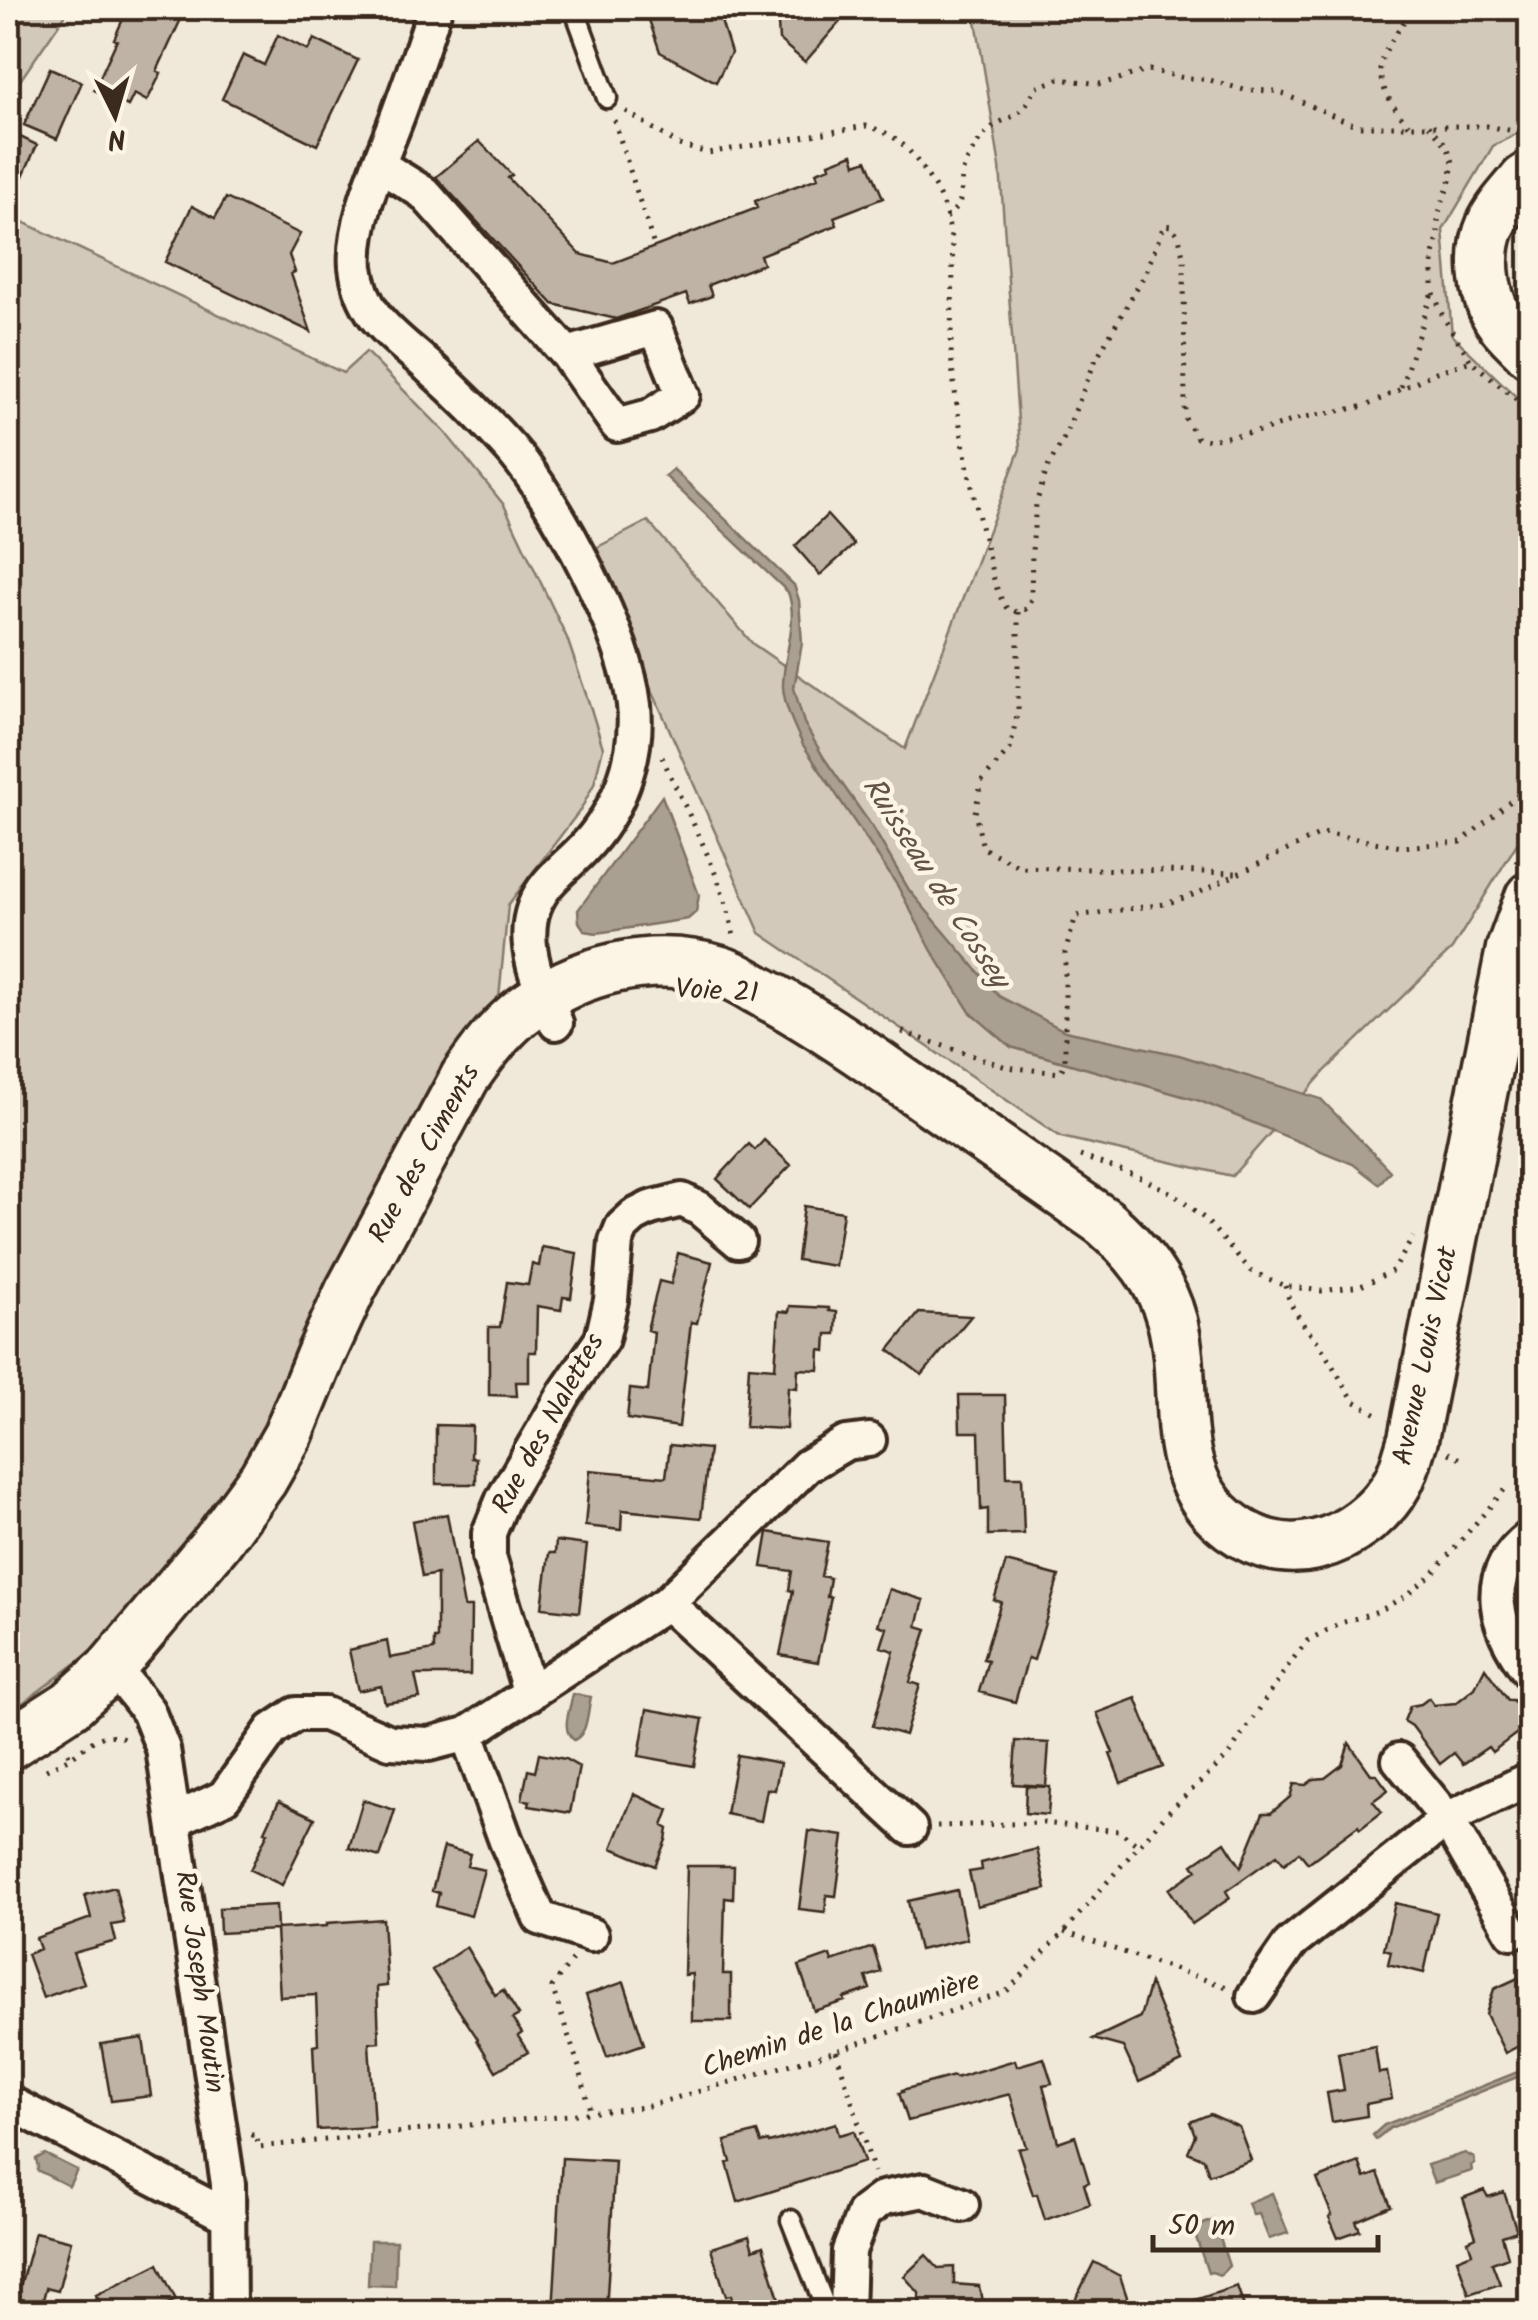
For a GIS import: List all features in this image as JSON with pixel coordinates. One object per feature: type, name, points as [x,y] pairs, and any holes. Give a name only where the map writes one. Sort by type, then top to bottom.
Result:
[{"type":"main road","points":[[1530,176],[1491,224],[1484,250],[1490,299],[1499,320],[1530,354]]},
{"type":"main road","name":"Avenue Louis Vicat","points":[[771,997],[876,1064],[1104,1222],[1129,1244],[1160,1290],[1172,1320],[1184,1451],[1194,1481],[1209,1505],[1231,1526],[1278,1548],[1301,1548],[1328,1542],[1372,1517],[1398,1482],[1413,1439],[1523,880]]},
{"type":"main road","name":"Voie 21","points":[[550,1010],[584,1009],[625,996],[678,987],[771,997]]},
{"type":"main road","name":"Rue des Ciments","points":[[118,1676],[264,1519],[282,1494],[309,1447],[357,1336],[467,1127],[550,1010]]},
{"type":"main road","points":[[8,1746],[118,1676]]},
{"type":"main road","points":[[8,1764],[38,1754],[91,1719],[118,1676]]},
{"type":"street","points":[[435,8],[356,238],[356,267],[362,293],[375,316],[512,451],[555,512],[609,621],[634,706],[628,771],[617,798],[584,848],[546,884],[534,907],[530,950],[550,1010]]},
{"type":"street","points":[[378,165],[424,192],[566,354]]},
{"type":"street","name":"Rue des Nalettes","points":[[530,1694],[489,1556],[489,1533],[503,1499],[602,1339],[612,1300],[616,1242],[622,1226],[650,1208],[682,1200],[700,1208],[738,1241]]},
{"type":"street","points":[[174,1820],[224,1797],[272,1730],[296,1714],[324,1714],[390,1742],[429,1744],[467,1734],[667,1602],[807,1466],[846,1443],[869,1440]]},
{"type":"street","points":[[1530,1538],[1513,1553],[1497,1591],[1504,1634],[1530,1674]]},
{"type":"street","points":[[667,1602],[910,1828]]},
{"type":"street","name":"Rue Joseph Moutin","points":[[118,1676],[148,1710],[163,1748],[228,2184],[229,2312]]},
{"type":"street","points":[[467,1734],[506,1841],[540,1918],[590,1935]]},
{"type":"street","points":[[1400,1760],[1447,1819],[1512,1932]]},
{"type":"street","points":[[1254,1996],[1290,1944],[1447,1819],[1530,1779]]},
{"type":"street","points":[[8,2102],[229,2217]]},
{"type":"street","points":[[847,2312],[848,2251],[864,2212],[883,2198],[924,2190],[962,2205]]},
{"type":"lane","points":[[574,8],[607,98]]},
{"type":"lane","points":[[791,2220],[826,2312]]},
{"type":"path","points":[[1409,124],[1394,108],[1380,66],[1413,8]]},
{"type":"path","points":[[946,218],[963,197],[962,172],[985,134],[1026,108],[1035,88],[1059,79],[1101,84],[1150,70],[1244,90],[1276,91],[1358,126],[1487,126],[1530,134]]},
{"type":"path","points":[[607,98],[679,144],[708,153],[866,126],[886,130],[914,156],[940,198],[946,218],[952,266],[952,363],[970,479],[1001,600],[1008,610],[1026,609],[1031,599],[1040,485],[1096,360],[1146,272],[1164,225],[1172,226],[1180,236],[1184,260],[1184,418],[1197,438],[1209,440],[1266,430],[1300,418],[1366,406],[1436,372],[1471,362],[1530,410]]},
{"type":"path","points":[[607,98],[654,246]]},
{"type":"path","points":[[1402,387],[1433,290]]},
{"type":"path","points":[[1018,612],[1018,709],[1010,750],[981,782],[975,812],[983,848],[1021,866],[1238,873]]},
{"type":"path","points":[[661,756],[718,878],[734,938]]},
{"type":"path","points":[[901,1032],[1006,1067],[1060,1073],[1064,1063],[1065,953],[1076,916],[1165,904],[1196,894],[1322,832],[1402,848],[1461,842],[1530,784]]},
{"type":"path","points":[[1523,880],[1530,840]]},
{"type":"path","points":[[1073,1154],[1172,1192],[1205,1219],[1251,1271],[1285,1286],[1320,1290],[1361,1286],[1394,1270],[1418,1228]]},
{"type":"path","points":[[1285,1286],[1290,1303],[1354,1401],[1383,1417]]},
{"type":"path","name":"Chemin de la Chaumière","points":[[221,2138],[257,2134],[258,2147],[644,2107],[836,2051],[1006,1992],[1167,1813],[1228,1756],[1307,1642],[1338,1624],[1381,1610],[1409,1594],[1434,1572],[1506,1488]]},
{"type":"path","points":[[68,1754],[70,1758],[102,1735],[116,1734],[128,1739],[130,1736]]},
{"type":"path","points":[[910,1828],[1044,1824],[1119,1831],[1139,1846]]},
{"type":"path","points":[[1064,1932],[1254,1996]]},
{"type":"path","points":[[590,1935],[552,1987],[591,2114]]},
{"type":"path","points":[[836,2051],[883,2198]]},
{"type":"shaded area","points":[[8,8],[70,8],[8,98]]},
{"type":"shaded area","points":[[974,8],[1530,8],[1530,127],[1493,146],[1443,230],[1452,335],[1530,410],[1530,826],[1452,949],[1326,1070],[1232,1176],[1061,1137],[760,933],[590,551],[648,521],[753,644],[905,749],[1020,449],[1000,167]]},
{"type":"shaded area","points":[[8,215],[343,373],[366,352],[444,431],[504,505],[567,638],[603,748],[594,784],[581,809],[508,905],[499,998],[451,1062],[236,1486],[111,1637],[8,1714]]},
{"type":"shaded area","points":[[673,469],[794,585],[802,643],[794,688],[804,723],[909,890],[999,996],[1065,1031],[1179,1055],[1321,1099],[1390,1171],[1379,1184],[1353,1164],[1200,1101],[1011,1047],[970,1012],[897,885],[793,724],[783,686],[792,615],[788,592],[665,476]]},
{"type":"shaded area","points":[[662,796],[699,895],[696,912],[688,919],[597,933],[585,931],[578,910]]},
{"type":"shaded area","points":[[573,1694],[591,1697],[584,1728],[574,1740],[567,1725]]},
{"type":"shaded area","points":[[1530,2067],[1530,2072],[1390,2128],[1376,2139],[1373,2135],[1384,2125]]},
{"type":"shaded area","points":[[1465,2153],[1474,2158],[1472,2171],[1434,2183],[1427,2165]]},
{"type":"shaded area","points":[[45,2154],[77,2170],[69,2186],[37,2170],[36,2159]]},
{"type":"shaded area","points":[[1272,2193],[1288,2233],[1269,2239],[1259,2214],[1253,2215],[1248,2203]]},
{"type":"shaded area","points":[[1214,2220],[1229,2266],[1220,2275],[1208,2273],[1193,2228]]},
{"type":"shaded area","points":[[370,2241],[396,2241],[395,2286],[368,2285]]},
{"type":"building","points":[[128,8],[160,8],[182,17],[147,101],[134,94],[128,106],[94,90]]},
{"type":"building","points":[[645,8],[717,8],[731,53],[716,82],[660,52]]},
{"type":"building","points":[[777,8],[852,8],[805,62],[779,40]]},
{"type":"building","points":[[278,35],[308,50],[314,39],[358,60],[317,145],[222,99],[243,55],[264,65]]},
{"type":"building","points":[[50,68],[82,82],[57,139],[24,125]]},
{"type":"building","points":[[8,131],[37,145],[8,209]]},
{"type":"building","points":[[479,141],[512,175],[508,178],[580,254],[613,263],[757,208],[755,201],[818,178],[816,172],[830,167],[829,163],[853,154],[856,164],[867,160],[883,198],[834,217],[837,225],[760,255],[763,264],[708,285],[712,296],[690,304],[686,294],[616,319],[553,304],[436,177]]},
{"type":"building","points":[[226,198],[300,234],[289,255],[295,272],[291,274],[311,332],[165,262],[192,206],[215,218]]},
{"type":"building","points":[[827,515],[854,545],[820,575],[795,546]]},
{"type":"building","points":[[764,1140],[791,1165],[749,1209],[717,1179],[749,1144],[755,1150]]},
{"type":"building","points":[[804,1206],[843,1212],[835,1266],[797,1260]]},
{"type":"building","points":[[542,1247],[577,1253],[571,1298],[563,1297],[561,1310],[537,1306],[536,1352],[529,1352],[529,1382],[516,1382],[517,1396],[489,1395],[489,1327],[500,1327],[507,1282],[528,1285],[532,1264],[539,1266]]},
{"type":"building","points":[[678,1253],[712,1262],[697,1323],[691,1322],[679,1427],[627,1419],[630,1389],[648,1391],[654,1332],[647,1330],[659,1281],[671,1284]]},
{"type":"building","points":[[790,1306],[837,1312],[836,1334],[827,1334],[826,1351],[820,1350],[819,1370],[798,1369],[797,1388],[788,1387],[786,1429],[745,1427],[749,1366],[775,1368],[779,1311],[789,1312]]},
{"type":"building","points":[[919,1313],[971,1316],[922,1375],[889,1350]]},
{"type":"building","points":[[959,1395],[1005,1395],[1007,1477],[1022,1477],[1024,1534],[988,1535],[988,1509],[981,1510],[979,1432],[960,1432]]},
{"type":"building","points":[[436,1425],[472,1426],[471,1458],[476,1458],[476,1484],[436,1484]]},
{"type":"building","points":[[670,1445],[709,1449],[701,1518],[622,1510],[621,1530],[585,1526],[590,1470],[666,1477]]},
{"type":"building","points":[[447,1514],[464,1607],[471,1607],[470,1675],[415,1675],[420,1698],[385,1703],[381,1686],[358,1691],[349,1650],[387,1641],[390,1658],[434,1650],[437,1574],[422,1577],[412,1521]]},
{"type":"building","points":[[768,1532],[828,1542],[821,1576],[830,1578],[827,1597],[831,1597],[818,1662],[780,1655],[793,1591],[789,1590],[792,1571],[762,1567]]},
{"type":"building","points":[[556,1541],[587,1545],[579,1612],[542,1608],[549,1553],[555,1553]]},
{"type":"building","points":[[1006,1562],[1059,1576],[1034,1660],[1028,1658],[1015,1702],[979,1692],[988,1660],[983,1659],[1001,1602],[994,1600]]},
{"type":"building","points":[[889,1589],[924,1600],[917,1626],[927,1629],[910,1682],[920,1685],[905,1735],[873,1726],[894,1651],[881,1647],[887,1628],[878,1625]]},
{"type":"building","points":[[1485,1668],[1529,1724],[1492,1752],[1488,1747],[1463,1764],[1454,1753],[1440,1764],[1404,1721],[1410,1706],[1429,1698],[1434,1705],[1456,1703],[1475,1688]]},
{"type":"building","points":[[1136,1698],[1163,1767],[1121,1783],[1097,1713]]},
{"type":"building","points":[[647,1709],[703,1719],[694,1766],[639,1756]]},
{"type":"building","points":[[1016,1741],[1049,1743],[1046,1786],[1013,1784]]},
{"type":"building","points":[[1349,1743],[1388,1790],[1373,1801],[1382,1812],[1308,1863],[1299,1852],[1284,1864],[1277,1855],[1226,1891],[1230,1898],[1192,1924],[1169,1889],[1197,1870],[1193,1864],[1225,1842],[1241,1867],[1263,1813],[1271,1813],[1290,1797],[1294,1784],[1306,1785],[1325,1778],[1342,1765]]},
{"type":"building","points":[[539,1754],[565,1759],[579,1767],[570,1813],[529,1806],[530,1801],[522,1799],[528,1770],[535,1772]]},
{"type":"building","points":[[737,1755],[780,1763],[775,1790],[767,1789],[761,1821],[726,1814]]},
{"type":"building","points":[[1026,1786],[1050,1787],[1048,1815],[1025,1813]]},
{"type":"building","points":[[634,1794],[669,1810],[663,1826],[668,1829],[666,1840],[655,1866],[612,1848]]},
{"type":"building","points":[[363,1800],[395,1810],[380,1857],[349,1848]]},
{"type":"building","points":[[279,1801],[315,1818],[282,1885],[250,1870]]},
{"type":"building","points":[[809,1831],[844,1836],[836,1896],[827,1895],[825,1912],[799,1909]]},
{"type":"building","points":[[444,1847],[470,1854],[467,1866],[484,1870],[471,1916],[436,1906],[439,1893],[432,1891]]},
{"type":"building","points":[[1037,1849],[1046,1889],[977,1906],[969,1872],[982,1870],[981,1863]]},
{"type":"building","points":[[687,1866],[734,1866],[733,1899],[725,1898],[723,1974],[731,1974],[731,2021],[692,2021],[692,1974],[684,1975]]},
{"type":"building","points":[[115,1887],[124,1923],[112,1925],[116,1941],[73,1953],[84,1983],[43,1998],[27,1954],[40,1949],[36,1938],[91,1918],[85,1895]]},
{"type":"building","points":[[957,1890],[967,1939],[919,1950],[908,1901]]},
{"type":"building","points":[[1395,1903],[1437,1913],[1424,1973],[1388,1964],[1391,1951],[1384,1949]]},
{"type":"building","points":[[276,1905],[277,1929],[383,1919],[387,1986],[377,1987],[379,2042],[369,2043],[374,2127],[317,2130],[313,2045],[318,2044],[316,1995],[280,1997],[276,1930],[220,1933],[219,1908]]},
{"type":"building","points":[[466,1947],[495,1995],[503,1990],[519,2015],[512,2019],[528,2052],[496,2071],[432,1970]]},
{"type":"building","points":[[873,1947],[881,1972],[866,1977],[870,1989],[814,2011],[799,1966],[830,1955],[832,1961]]},
{"type":"building","points":[[1518,1978],[1530,1992],[1530,2040],[1505,2053],[1486,2014],[1494,1989]]},
{"type":"building","points":[[624,1982],[644,2044],[607,2057],[586,1995]]},
{"type":"building","points":[[1150,1983],[1182,2062],[1139,2082],[1123,2047],[1093,2039],[1140,2017]]},
{"type":"building","points":[[143,2038],[151,2096],[111,2101],[101,2044]]},
{"type":"building","points":[[1375,2046],[1379,2073],[1387,2072],[1392,2099],[1366,2104],[1367,2116],[1332,2122],[1327,2093],[1344,2090],[1338,2053]]},
{"type":"building","points":[[1044,2058],[1052,2083],[1043,2085],[1058,2142],[1075,2136],[1089,2182],[1084,2184],[1090,2204],[1045,2220],[1018,2149],[1026,2147],[1010,2094],[908,2121],[899,2093],[1015,2060],[1017,2066]]},
{"type":"building","points":[[1210,2114],[1239,2127],[1251,2160],[1209,2175],[1204,2159],[1188,2152],[1195,2135],[1190,2122]]},
{"type":"building","points":[[836,2123],[839,2135],[854,2131],[864,2162],[738,2202],[725,2141],[757,2132],[761,2143],[769,2143]]},
{"type":"building","points":[[562,2158],[615,2161],[606,2312],[553,2312]]},
{"type":"building","points":[[1359,2162],[1365,2178],[1378,2173],[1391,2206],[1356,2221],[1360,2230],[1338,2238],[1317,2179]]},
{"type":"building","points":[[1484,2190],[1488,2197],[1504,2192],[1517,2231],[1502,2236],[1508,2257],[1492,2263],[1500,2284],[1469,2294],[1457,2259],[1472,2253],[1468,2241],[1476,2237],[1463,2198]]},
{"type":"building","points":[[35,2232],[71,2241],[58,2291],[46,2288],[40,2312],[13,2312]]},
{"type":"building","points":[[749,2236],[753,2250],[763,2246],[783,2312],[736,2312],[731,2295],[726,2296],[711,2248]]},
{"type":"building","points":[[926,2255],[938,2268],[954,2267],[954,2284],[979,2286],[984,2312],[920,2312],[919,2293],[904,2276]]},
{"type":"building","points":[[1094,2262],[1120,2276],[1132,2312],[1069,2312]]},
{"type":"building","points":[[158,2264],[176,2300],[151,2312],[105,2312],[96,2295]]},
{"type":"building","points":[[1237,2286],[1246,2312],[1171,2312],[1171,2308]]},
{"type":"water label","name":"Ruisseau de Cossey","points":[[935,883]]}]
